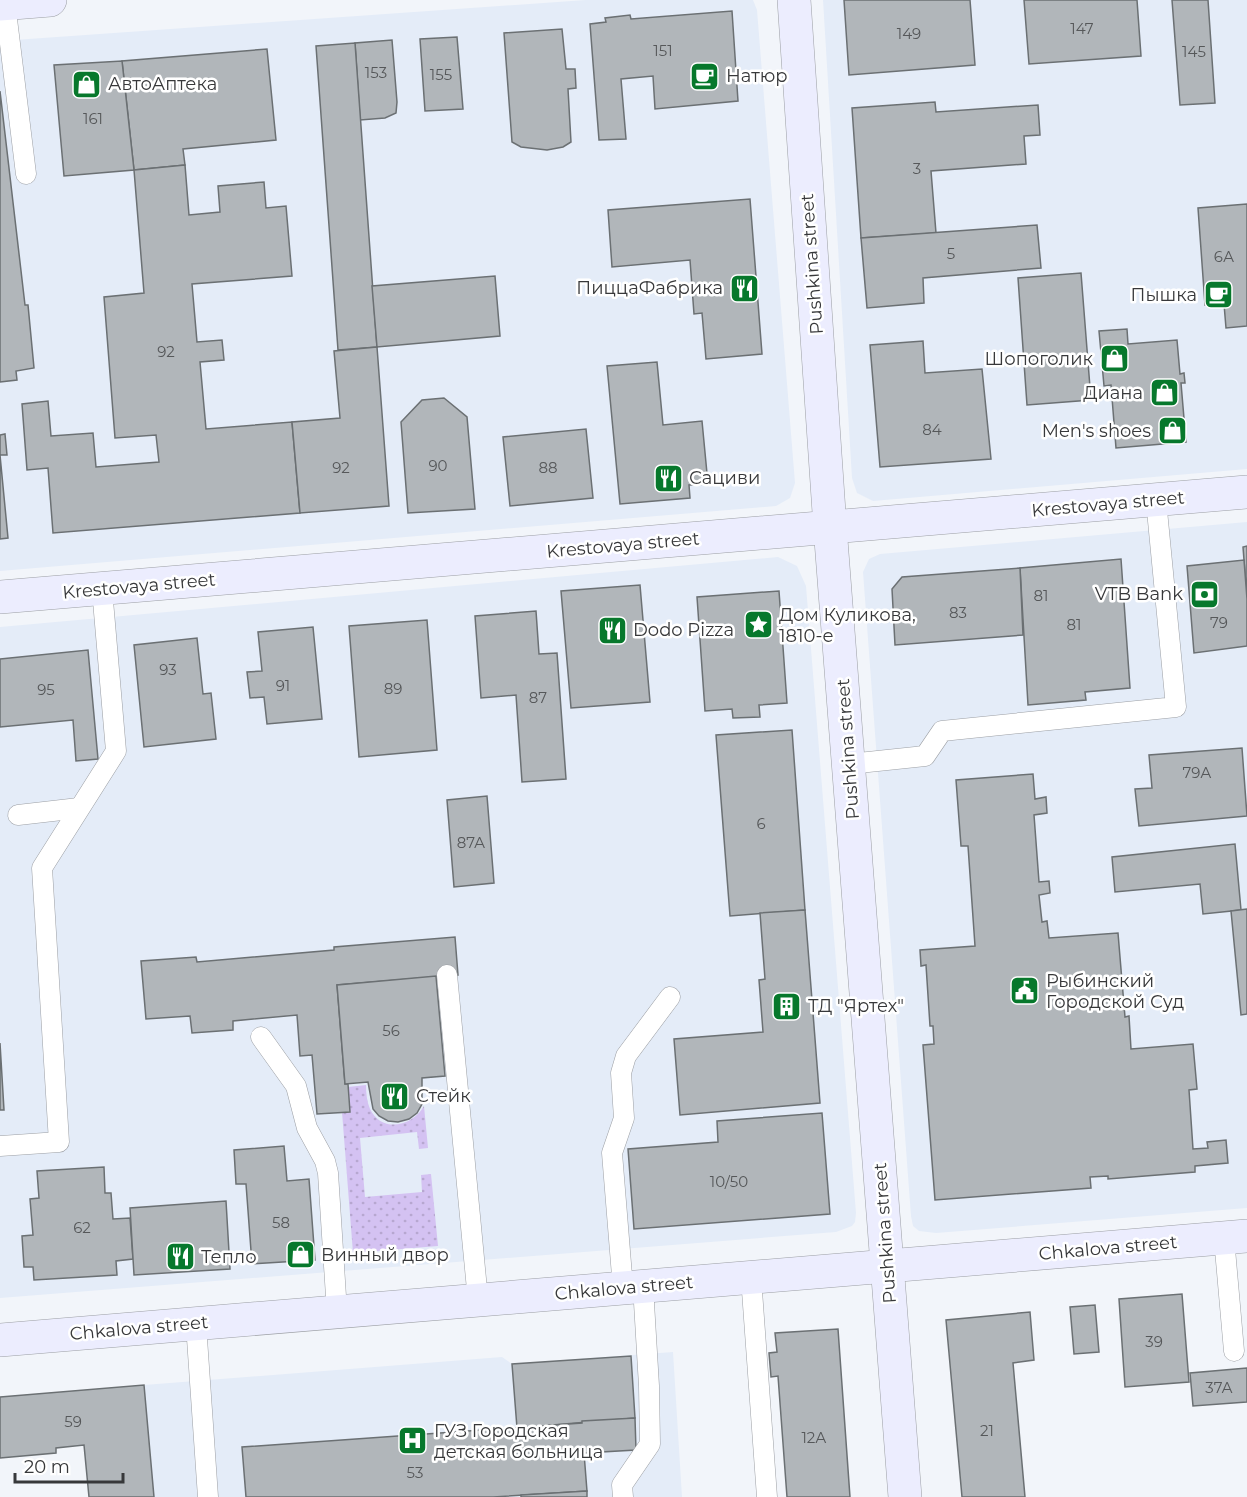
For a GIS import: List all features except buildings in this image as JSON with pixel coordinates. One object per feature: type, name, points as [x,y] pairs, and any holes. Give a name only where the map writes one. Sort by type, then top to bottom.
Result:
[{"type":"street","points":[[3,4],[50,0]]},
{"type":"street","name":"Pushkina street","points":[[794,0],[830,527],[905,1497]]},
{"type":"street","name":"Krestovaya street","points":[[0,597],[1247,492]]},
{"type":"street","name":"Chkalova street","points":[[0,1340],[1235,1237]]},
{"type":"lane","points":[[3,4],[26,174]]},
{"type":"lane","points":[[849,764],[925,756],[942,730],[1176,707],[1156,500]]},
{"type":"lane","points":[[0,1146],[59,1142],[42,868],[116,752],[102,589]]},
{"type":"lane","points":[[18,815],[79,808]]},
{"type":"lane","points":[[447,975],[478,1300]]},
{"type":"lane","points":[[622,1497],[622,1485],[650,1444],[649,1386],[612,1153],[624,1118],[621,1073],[626,1056],[670,997]]},
{"type":"lane","points":[[261,1037],[296,1086],[307,1128],[327,1167],[337,1312]]},
{"type":"lane","points":[[1234,1351],[1235,1237]]},
{"type":"lane","points":[[751,1277],[767,1497]]},
{"type":"lane","points":[[196,1324],[208,1497]]},
{"type":"shaded area","points":[[586,0],[753,0],[757,10],[795,483],[790,498],[776,506],[0,571],[0,41]]},
{"type":"shaded area","points":[[823,0],[1247,0],[1247,469],[873,501],[857,493],[852,478]]},
{"type":"shaded area","points":[[1247,522],[1247,1208],[936,1233],[919,1231],[913,1226],[911,1216],[863,572],[869,559],[880,554]]},
{"type":"shaded area","points":[[778,557],[797,566],[806,586],[856,1213],[852,1226],[836,1232],[0,1298],[0,627]]},
{"type":"shaded area","points":[[366,1085],[370,1109],[382,1122],[397,1124],[405,1122],[419,1113],[424,1106],[428,1148],[419,1149],[417,1132],[360,1138],[365,1197],[422,1192],[421,1175],[431,1174],[438,1246],[353,1253],[342,1112],[350,1111],[348,1087]]},
{"type":"shaded area","name":"ГУЗ Городская детская больница","points":[[673,1352],[682,1497],[154,1497],[144,1385],[502,1357],[512,1364]]},
{"type":"place","name":"Натюр","points":[[705,76]]},
{"type":"place","name":"АвтоАптека","points":[[87,84]]},
{"type":"place","name":"ПиццаФабрика","points":[[744,288]]},
{"type":"place","name":"Пышка","points":[[1218,295]]},
{"type":"place","name":"Шопоголик","points":[[1114,359]]},
{"type":"place","name":"Диана","points":[[1164,393]]},
{"type":"place","name":"Men's shoes","points":[[1172,431]]},
{"type":"place","name":"Сациви","points":[[668,478]]},
{"type":"place","name":"VTB Bank","points":[[1204,594]]},
{"type":"place","name":"Дом Куликова, 1810-е","points":[[758,625]]},
{"type":"place","name":"Dodo Pizza","points":[[612,630]]},
{"type":"place","name":"Рыбинский Городской Суд","points":[[1025,991]]},
{"type":"place","name":"ТД \"Яртех\"","points":[[787,1006]]},
{"type":"place","name":"Стейк","points":[[395,1096]]},
{"type":"place","name":"Винный двор","points":[[300,1255]]},
{"type":"place","name":"Тепло","points":[[180,1257]]},
{"type":"place","name":"ГУЗ Городская детская больница","points":[[413,1441]]}]
